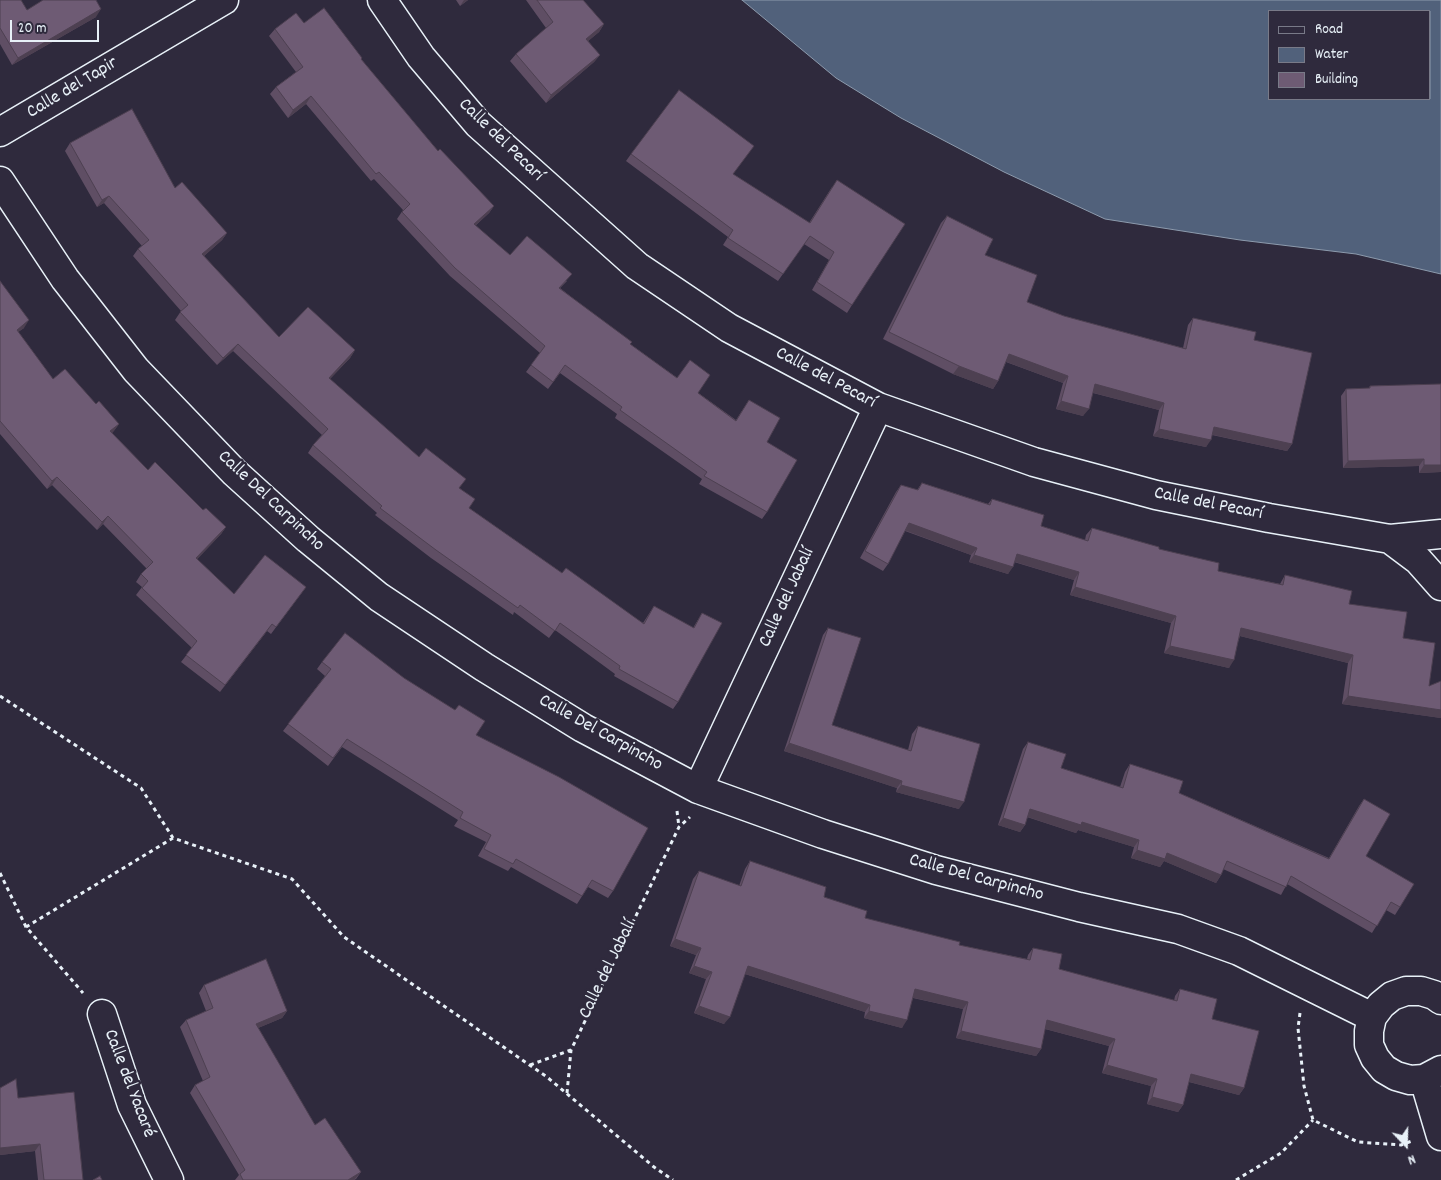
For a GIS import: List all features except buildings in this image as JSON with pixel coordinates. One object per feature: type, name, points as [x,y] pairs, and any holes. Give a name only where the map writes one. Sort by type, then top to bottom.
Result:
[{"type":"street","name":"Calle del Tapir","points":[[0,132],[224,0]]},
{"type":"street","name":"Calle del Pecarí","points":[[382,0],[421,57],[478,124],[637,266],[729,328],[878,407],[1034,462],[1156,496],[1390,539],[1441,534]]},
{"type":"street","name":"Calle Del Carpincho","points":[[0,181],[66,279],[136,370],[234,472],[308,539],[379,597],[484,667],[583,728],[707,792],[823,834],[936,870],[1079,907],[1178,929],[1239,951],[1372,1017]]},
{"type":"street","name":"Calle del Jabalí","points":[[707,792],[878,407]]},
{"type":"street","name":"Calle del Pecarí","points":[[1390,539],[1418,560],[1441,586]]},
{"type":"street","points":[[1434,990],[1406,991],[1392,996],[1381,1005],[1372,1017],[1369,1045],[1375,1058],[1384,1069],[1396,1076],[1410,1080],[1432,1074],[1440,1134]]},
{"type":"street","name":"Calle del Yacaré","points":[[102,1014],[132,1104],[169,1180]]},
{"type":"path","points":[[0,696],[141,788],[173,838],[292,879],[344,937],[530,1065],[654,1167],[673,1180]]},
{"type":"path","name":"Calle del Jabalí","points":[[567,1094],[570,1050],[679,828],[707,792]]},
{"type":"path","points":[[26,927],[173,838]]},
{"type":"path","points":[[0,873],[26,927],[102,1014]]},
{"type":"path","points":[[1305,985],[1298,1028],[1304,1086],[1313,1120],[1358,1142],[1401,1145],[1440,1134]]},
{"type":"path","points":[[530,1065],[570,1050]]},
{"type":"path","points":[[1236,1180],[1281,1153],[1313,1120]]},
{"type":"water","points":[[742,0],[1441,0],[1441,274],[1356,254],[1240,240],[1105,219],[1004,172],[901,118],[836,78]]}]
